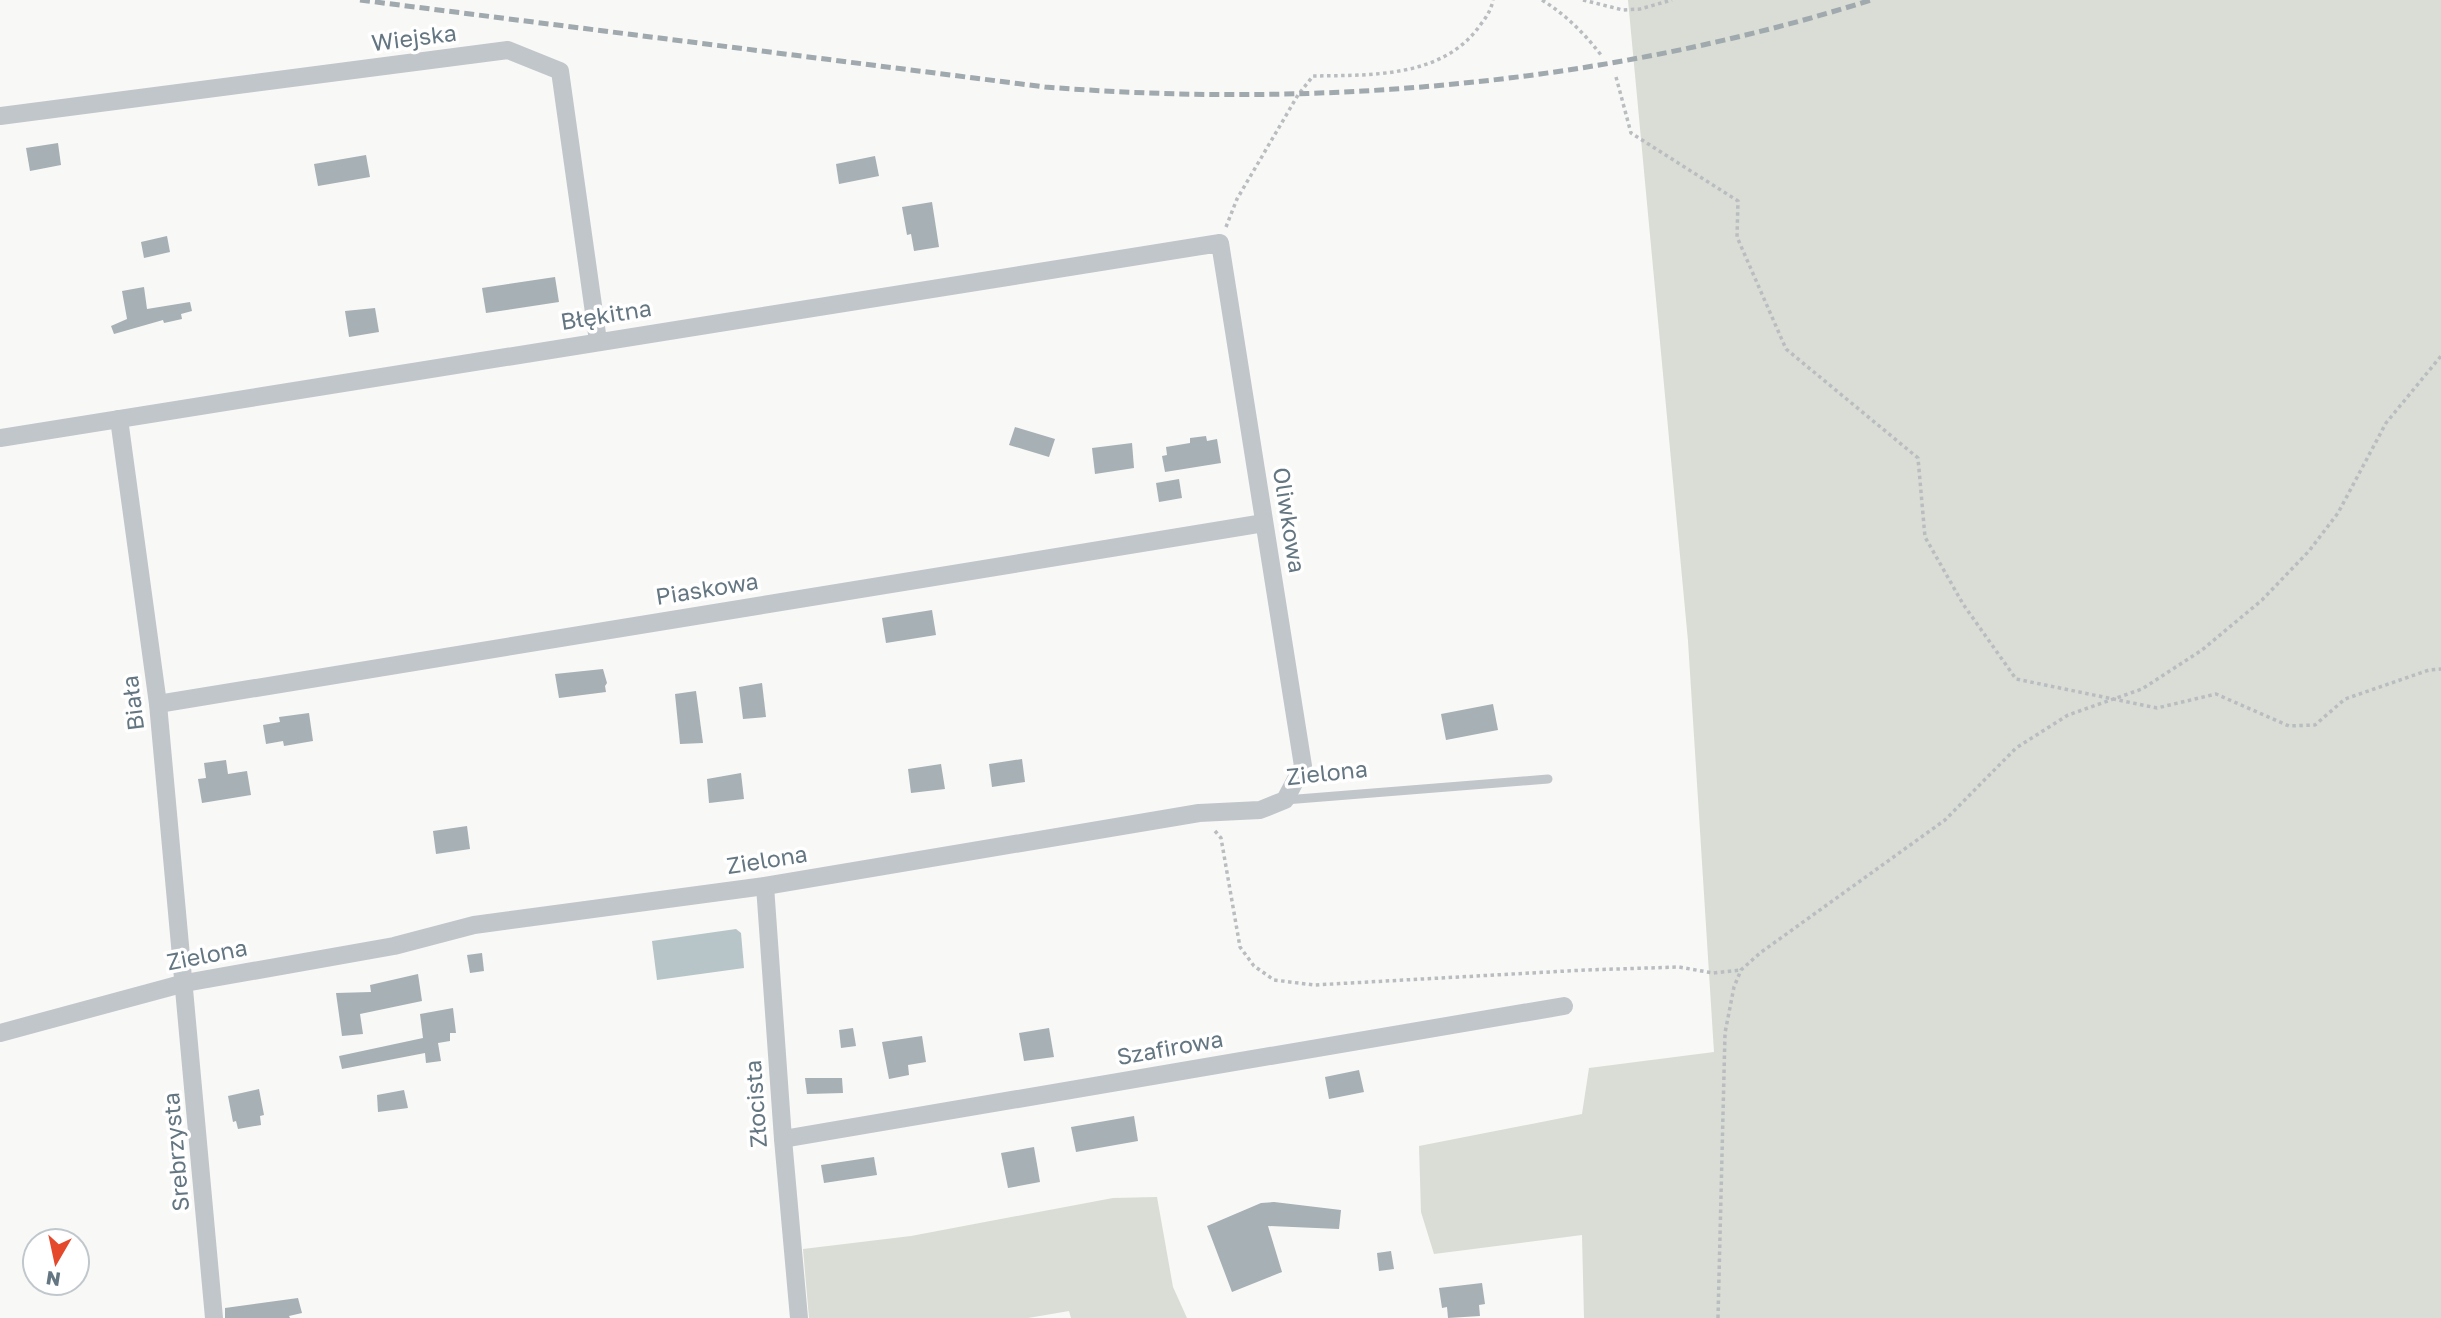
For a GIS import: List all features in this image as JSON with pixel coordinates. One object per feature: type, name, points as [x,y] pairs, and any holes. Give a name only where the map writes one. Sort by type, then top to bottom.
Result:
[{"type":"street","name":"Wiejska","points":[[0,116],[508,50],[560,71],[598,341]]},
{"type":"street","name":"Błękitna","points":[[0,438],[1220,243]]},
{"type":"street","name":"Oliwkowa","points":[[1220,243],[1303,766],[1285,800]]},
{"type":"street","name":"Biała","points":[[119,419],[158,705],[185,982]]},
{"type":"street","name":"Piaskowa","points":[[158,705],[1264,523]]},
{"type":"street","name":"Zielona","points":[[0,1033],[185,982],[394,946],[474,925],[765,886],[1199,813],[1260,810],[1285,800]]},
{"type":"street","name":"Złocista","points":[[765,886],[799,1318]]},
{"type":"street","name":"Srebrzysta","points":[[185,982],[214,1318]]},
{"type":"street","name":"Szafirowa","points":[[783,1139],[1564,1006]]},
{"type":"lane","name":"Zielona","points":[[1285,800],[1548,779]]},
{"type":"path","points":[[1220,243],[1237,199],[1298,95],[1313,76],[1370,75],[1438,61],[1470,41],[1491,10],[1493,0]]},
{"type":"path","points":[[1542,0],[1560,11],[1585,34],[1601,55]]},
{"type":"path","points":[[1583,0],[1623,10],[1640,9],[1672,0]]},
{"type":"path","points":[[1616,77],[1631,133],[1738,201],[1737,237],[1786,349],[1918,458],[1925,537],[1963,604],[2016,679],[2157,708],[2216,694],[2289,726],[2315,725],[2345,699],[2441,668]]},
{"type":"path","points":[[1718,1318],[1725,1033],[1734,987],[1741,970],[1760,953],[1945,820],[2017,748],[2068,715],[2142,689],[2202,650],[2262,600],[2309,551],[2338,513],[2386,422],[2441,356]]},
{"type":"path","points":[[1199,813],[1221,838],[1240,947],[1255,967],[1274,980],[1314,985],[1586,970],[1679,967],[1713,973],[1741,970]]},
{"type":"shaded area","points":[[1628,0],[2441,0],[2441,1318],[1584,1318],[1582,1235],[1434,1254],[1421,1212],[1419,1146],[1582,1114],[1589,1068],[1714,1052],[1688,641]]},
{"type":"shaded area","points":[[736,929],[741,933],[744,968],[657,980],[652,941]]},
{"type":"shaded area","points":[[1157,1197],[1173,1287],[1187,1318],[1071,1318],[1069,1311],[1028,1318],[809,1318],[803,1249],[911,1236],[1113,1198]]},
{"type":"building","points":[[58,143],[61,165],[30,171],[26,148]]},
{"type":"building","points":[[366,155],[370,177],[318,186],[314,164]]},
{"type":"building","points":[[875,156],[879,176],[839,184],[836,164]]},
{"type":"building","points":[[932,202],[939,247],[914,251],[911,234],[907,235],[902,207]]},
{"type":"building","points":[[167,236],[170,252],[144,258],[141,242]]},
{"type":"building","points":[[555,277],[559,302],[486,313],[482,288]]},
{"type":"building","points":[[144,287],[147,309],[190,302],[192,311],[181,314],[182,319],[164,323],[163,320],[114,334],[111,326],[127,319],[122,291]]},
{"type":"building","points":[[375,308],[379,332],[349,337],[345,311]]},
{"type":"building","points":[[1015,427],[1055,439],[1049,457],[1009,445]]},
{"type":"building","points":[[1206,436],[1207,441],[1217,439],[1221,463],[1165,472],[1162,456],[1167,455],[1166,447],[1190,443],[1190,438]]},
{"type":"building","points":[[1132,443],[1134,468],[1095,474],[1092,448]]},
{"type":"building","points":[[1179,479],[1182,498],[1159,502],[1156,483]]},
{"type":"building","points":[[932,610],[936,635],[886,643],[882,618]]},
{"type":"building","points":[[603,669],[607,683],[606,692],[559,698],[555,674]]},
{"type":"building","points":[[762,683],[766,717],[743,719],[739,687]]},
{"type":"building","points":[[696,691],[703,743],[680,744],[675,694]]},
{"type":"building","points":[[1493,704],[1498,730],[1446,740],[1441,714]]},
{"type":"building","points":[[309,713],[313,741],[284,746],[283,741],[266,744],[263,725],[280,722],[279,717]]},
{"type":"building","points":[[1022,759],[1025,782],[992,787],[989,764]]},
{"type":"building","points":[[226,760],[228,774],[247,771],[251,795],[202,803],[198,779],[206,778],[204,763]]},
{"type":"building","points":[[941,764],[945,789],[911,793],[908,769]]},
{"type":"building","points":[[741,773],[744,799],[709,803],[707,779]]},
{"type":"building","points":[[467,826],[470,849],[436,854],[433,831]]},
{"type":"building","points":[[482,953],[484,971],[470,973],[467,955]]},
{"type":"building","points":[[418,974],[422,1001],[360,1014],[363,1034],[342,1036],[336,993],[371,992],[370,985]]},
{"type":"building","points":[[453,1008],[456,1033],[450,1033],[450,1041],[438,1043],[441,1061],[426,1063],[425,1053],[342,1069],[339,1056],[423,1038],[420,1014]]},
{"type":"building","points":[[853,1028],[856,1046],[841,1048],[839,1030]]},
{"type":"building","points":[[1049,1028],[1054,1057],[1024,1061],[1019,1033]]},
{"type":"building","points":[[922,1036],[926,1062],[908,1065],[909,1075],[889,1079],[882,1042]]},
{"type":"building","points":[[1359,1070],[1364,1092],[1329,1099],[1325,1077]]},
{"type":"building","points":[[805,1078],[842,1078],[843,1093],[807,1094]]},
{"type":"building","points":[[259,1089],[264,1115],[260,1116],[261,1125],[238,1129],[236,1121],[233,1122],[228,1096]]},
{"type":"building","points":[[404,1090],[408,1108],[378,1112],[377,1095]]},
{"type":"building","points":[[1134,1116],[1138,1141],[1076,1152],[1071,1127]]},
{"type":"building","points":[[1034,1147],[1040,1182],[1008,1188],[1001,1153]]},
{"type":"building","points":[[874,1157],[877,1175],[824,1183],[821,1165]]},
{"type":"building","points":[[1274,1202],[1341,1210],[1339,1229],[1268,1226],[1282,1272],[1232,1292],[1207,1226],[1261,1203]]},
{"type":"building","points":[[1391,1251],[1394,1269],[1379,1271],[1377,1253]]},
{"type":"building","points":[[1482,1283],[1485,1304],[1479,1305],[1480,1316],[1448,1318],[1447,1307],[1442,1308],[1439,1288]]},
{"type":"building","points":[[298,1298],[302,1313],[289,1316],[290,1318],[225,1318],[225,1308]]},
{"type":"railway","points":[[360,0],[1045,87],[1149,93],[1254,94],[1358,91],[1462,83],[1566,70],[1669,52],[1771,29],[1871,0]]}]
